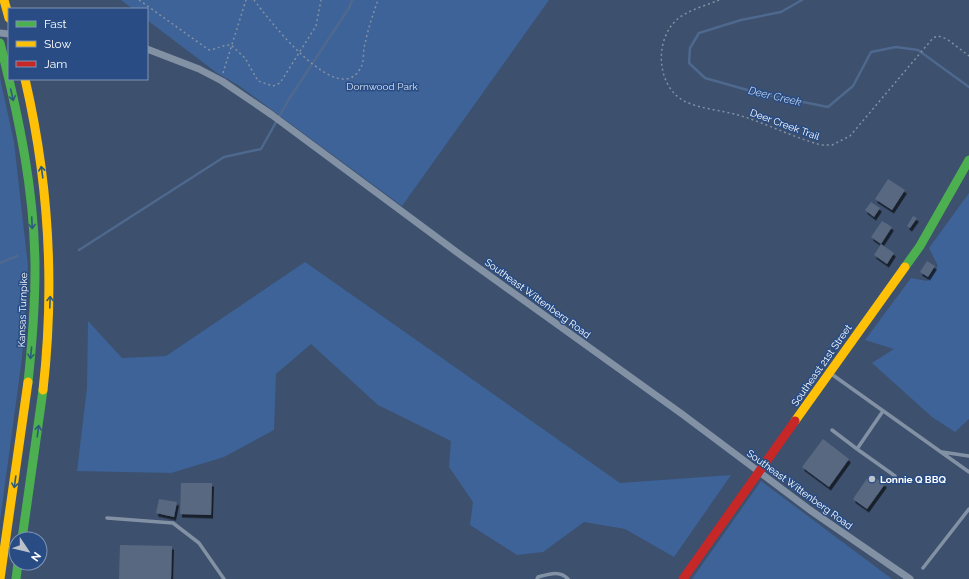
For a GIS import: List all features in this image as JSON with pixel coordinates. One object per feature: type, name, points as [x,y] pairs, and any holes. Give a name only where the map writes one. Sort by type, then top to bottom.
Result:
[{"type":"main road","points":[[4,0],[8,14]]},
{"type":"main road","name":"Kansas Turnpike","points":[[0,43],[8,80]]},
{"type":"main road","name":"Kansas Turnpike","points":[[0,579],[25,410],[33,336],[35,268],[27,167],[8,80]]},
{"type":"main road","points":[[23,531],[44,381],[50,293],[48,219],[43,177],[25,80]]},
{"type":"main road","name":"Southeast 21st Street","points":[[683,579],[920,246],[969,160]]},
{"type":"street","name":"Southeast Wittenberg Road","points":[[148,49],[176,58],[222,81],[272,115],[810,510],[910,579]]},
{"type":"lane","points":[[829,372],[969,472]]},
{"type":"lane","points":[[858,449],[883,411]]},
{"type":"lane","points":[[832,430],[895,476]]},
{"type":"lane","points":[[941,452],[969,456]]},
{"type":"lane","points":[[923,568],[969,509]]},
{"type":"lane","points":[[106,518],[173,523],[199,542],[224,579]]},
{"type":"lane","points":[[537,579],[538,577],[555,573],[567,577],[568,579]]},
{"type":"path","points":[[139,0],[209,50],[216,49],[220,46],[231,45],[245,58],[258,80],[273,86],[280,83],[316,26],[321,0]]},
{"type":"path","points":[[222,81],[223,68],[231,45],[236,36],[246,0]]},
{"type":"path","points":[[254,0],[292,47],[329,75],[336,78],[346,78],[354,75],[362,65],[365,45],[378,0]]},
{"type":"path","name":"Deer Creek Trail","points":[[719,0],[680,17],[671,27],[664,40],[661,52],[664,74],[669,86],[675,94],[685,101],[744,117],[821,145],[832,145],[850,136],[933,38],[938,36],[947,39],[969,56]]},
{"type":"green space","name":"Dornwood Park","points":[[121,0],[549,0],[402,206],[238,85],[217,73],[148,21],[148,8],[132,8]]},
{"type":"green space","points":[[0,78],[14,142],[28,266],[22,358],[0,521]]},
{"type":"green space","points":[[969,193],[969,419],[955,432],[932,417],[872,363],[894,349],[865,340],[911,278],[927,281],[938,266],[929,248]]},
{"type":"green space","points":[[305,262],[620,483],[731,475],[674,557],[625,529],[584,522],[543,552],[517,555],[470,525],[473,502],[449,467],[451,441],[378,405],[311,344],[276,374],[274,430],[224,457],[171,473],[77,471],[87,388],[88,321],[122,358],[166,356]]},
{"type":"green space","points":[[761,481],[892,579],[692,579]]},
{"type":"building","points":[[888,179],[905,190],[892,210],[875,199]]},
{"type":"building","points":[[871,202],[880,208],[874,217],[865,210]]},
{"type":"building","points":[[913,216],[917,218],[910,228],[907,226]]},
{"type":"building","points":[[882,221],[892,227],[881,244],[871,237]]},
{"type":"building","points":[[881,244],[894,253],[887,264],[874,255]]},
{"type":"building","points":[[927,261],[935,266],[928,277],[920,272]]},
{"type":"building","points":[[823,439],[849,459],[829,487],[802,467]]},
{"type":"building","points":[[870,474],[885,484],[867,509],[853,499]]},
{"type":"building","points":[[181,483],[212,483],[211,515],[180,514]]},
{"type":"building","points":[[159,499],[177,502],[174,517],[156,513]]},
{"type":"building","points":[[120,545],[172,546],[171,579],[119,579]]},
{"type":"waterway","points":[[79,250],[224,157],[261,149],[289,99],[349,8],[352,0]]},
{"type":"waterway","name":"Deer Creek","points":[[802,0],[781,12],[741,20],[699,33],[690,48],[689,63],[705,78],[758,93],[828,107],[853,86],[871,52],[896,47],[918,50],[969,87]]},
{"type":"waterway","points":[[0,263],[17,256]]},
{"type":"traffic: fast","points":[[0,43],[8,77]]},
{"type":"traffic: fast","points":[[9,80],[25,155],[34,241],[35,284],[28,382]]},
{"type":"traffic: fast","points":[[905,267],[920,246],[969,160]]},
{"type":"traffic: fast","points":[[23,531],[43,390]]},
{"type":"traffic: fast","points":[[16,579],[17,571]]},
{"type":"traffic: slow","points":[[4,0],[8,14]]},
{"type":"traffic: slow","points":[[25,80],[40,156],[48,233],[49,311],[43,390]]},
{"type":"traffic: slow","points":[[795,421],[905,267]]},
{"type":"traffic: slow","points":[[0,579],[28,382]]},
{"type":"traffic: jam","points":[[683,579],[795,421]]},
{"type":"place","name":"Lonnie Q BBQ","points":[[872,479]]}]
